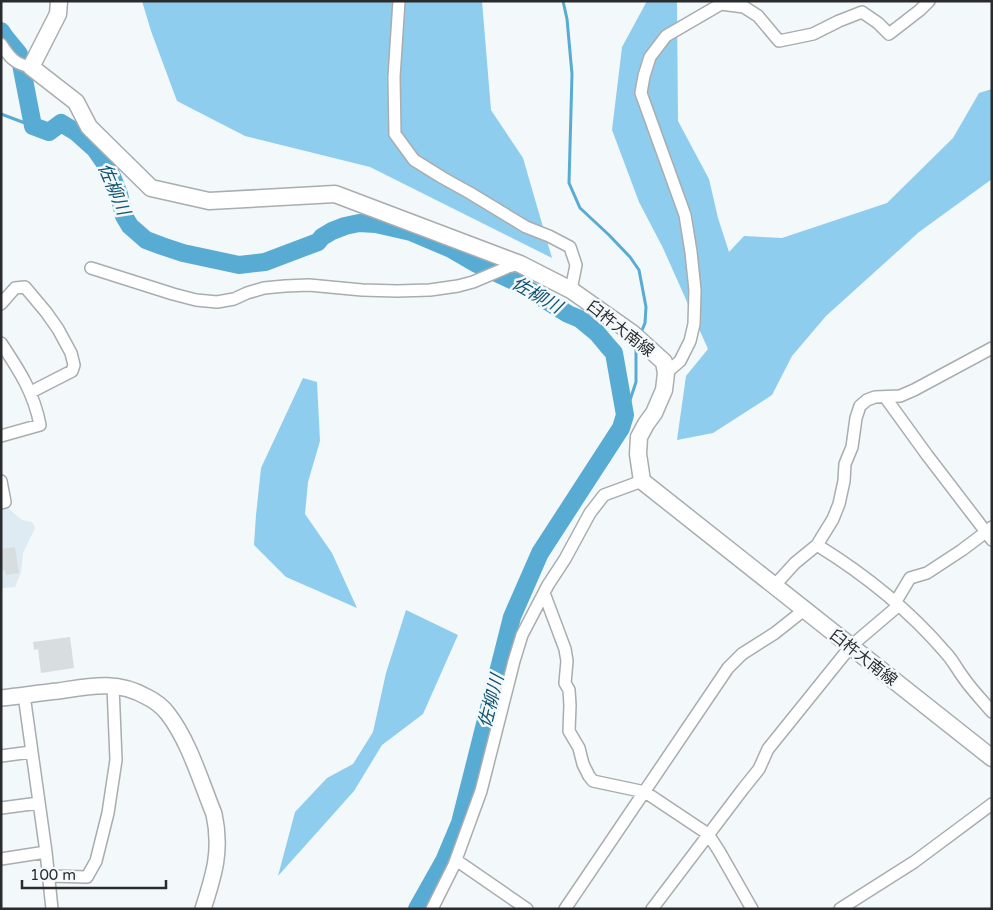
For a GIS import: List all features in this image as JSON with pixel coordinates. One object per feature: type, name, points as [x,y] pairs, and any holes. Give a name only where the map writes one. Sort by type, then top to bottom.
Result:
[{"type":"main road","points":[[31,67],[58,14],[59,1]]},
{"type":"main road","name":"臼杵大南線","points":[[31,67],[76,102],[90,127],[151,188],[209,201],[335,194],[520,264],[571,290],[632,332],[664,362],[666,373],[664,390],[654,413],[639,437],[638,454],[642,481],[992,758]]},
{"type":"street","points":[[399,1],[394,77],[395,134],[414,160],[526,227],[570,247],[576,264],[571,290]]},
{"type":"street","points":[[666,373],[680,361],[690,340],[694,324],[695,290],[685,215],[641,93],[650,57],[666,36],[721,4],[744,7],[758,16],[779,41],[813,34],[839,20],[862,12],[878,23],[889,34],[929,1]]},
{"type":"street","points":[[1,44],[14,61],[31,67]]},
{"type":"street","points":[[91,268],[173,294],[196,300],[217,302],[234,299],[264,288],[285,286],[309,285],[397,291],[439,289],[473,282],[520,264]]},
{"type":"street","points":[[1,304],[15,288],[25,287],[58,329],[71,353],[74,365],[72,371],[31,392]]},
{"type":"street","points":[[1,343],[31,392],[38,410],[40,425],[1,436]]},
{"type":"street","points":[[774,586],[795,563],[817,544],[833,519],[839,504],[844,481],[845,464],[852,447],[860,406],[876,397],[900,396],[914,390],[992,348]]},
{"type":"street","points":[[652,909],[759,769],[768,749],[851,646],[897,604],[910,578],[927,572],[990,533],[927,455],[885,397]]},
{"type":"street","points":[[432,909],[456,860],[481,791],[522,635],[590,513],[604,495],[642,481]]},
{"type":"street","points":[[1,482],[6,502],[1,503]]},
{"type":"street","points":[[817,544],[845,562],[897,604],[924,629],[946,653],[964,679],[992,712]]},
{"type":"street","points":[[544,593],[565,649],[567,661],[565,683],[569,690],[570,705],[569,731],[579,748],[583,764],[589,776],[593,781],[645,792],[708,834],[752,909]]},
{"type":"street","points":[[565,909],[728,668],[742,654],[775,633],[804,610]]},
{"type":"street","points":[[1,698],[93,686],[112,686],[138,692],[154,701],[167,712],[186,746],[214,814],[218,836],[216,864],[204,909]]},
{"type":"street","points":[[49,876],[87,877],[96,860],[108,813],[116,760],[112,686]]},
{"type":"street","points":[[24,695],[52,909]]},
{"type":"street","points":[[1,756],[32,752]]},
{"type":"street","points":[[1,808],[39,802]]},
{"type":"street","points":[[840,909],[914,862],[992,804]]},
{"type":"street","points":[[1,859],[46,852]]},
{"type":"street","points":[[456,860],[527,909]]},
{"type":"shaded area","points":[[142,1],[482,1],[491,110],[523,158],[552,258],[370,167],[245,136],[177,101]]},
{"type":"shaded area","points":[[647,1],[677,1],[678,121],[709,179],[718,218],[729,252],[744,236],[782,238],[887,203],[953,138],[979,93],[992,89],[992,179],[919,232],[826,316],[792,356],[772,395],[713,433],[677,440],[686,376],[708,349],[663,248],[639,202],[612,130],[622,47]]},
{"type":"shaded area","points":[[303,378],[317,382],[320,441],[308,482],[305,514],[332,553],[357,608],[286,577],[254,545],[261,468]]},
{"type":"shaded area","points":[[1,507],[7,507],[22,520],[32,522],[35,528],[23,553],[21,572],[15,587],[1,588]]},
{"type":"shaded area","points":[[406,610],[458,635],[423,714],[382,745],[354,791],[278,876],[295,812],[327,778],[353,764],[373,732],[386,673]]},
{"type":"building","points":[[15,547],[19,573],[6,575],[5,570],[1,570],[1,549]]},
{"type":"building","points":[[70,637],[74,668],[41,673],[38,649],[34,650],[33,642]]},
{"type":"waterway","points":[[563,1],[567,19],[572,74],[569,183],[580,208],[630,257],[639,270],[646,307],[645,323],[640,335]]},
{"type":"waterway","name":"佐柳川","points":[[1,31],[19,54],[33,126],[49,132],[61,123],[76,132],[95,149],[109,169],[119,194],[124,216],[130,226],[146,240],[183,253],[239,265],[265,262],[318,242],[332,231],[359,223],[376,224],[411,232],[451,249],[475,263],[518,283],[568,314],[580,319],[597,333],[614,353],[625,415],[621,428],[540,553],[512,617],[460,823],[444,861],[417,909]]},
{"type":"waterway","points":[[1,114],[33,126]]},
{"type":"waterway","points":[[625,415],[636,382],[636,345]]}]
